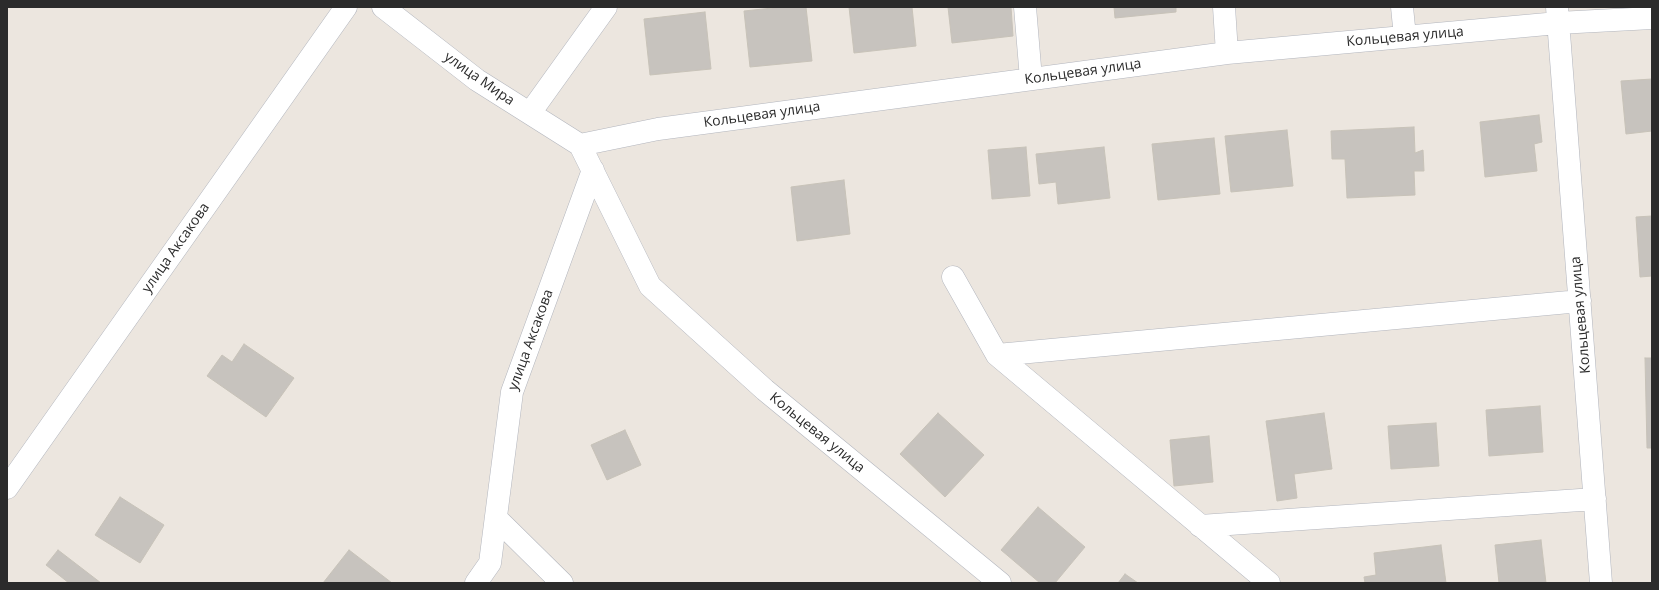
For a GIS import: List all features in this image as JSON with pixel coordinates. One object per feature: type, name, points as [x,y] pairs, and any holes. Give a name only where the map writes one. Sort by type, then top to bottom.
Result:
[{"type":"street","name":"улица Аксакова","points":[[7,488],[346,7]]},
{"type":"street","name":"улица Мира","points":[[383,7],[477,80],[580,145]]},
{"type":"street","points":[[530,113],[606,7]]},
{"type":"street","points":[[1025,7],[1031,79]]},
{"type":"street","points":[[1224,7],[1227,53]]},
{"type":"street","points":[[1402,7],[1405,37]]},
{"type":"street","name":"Кольцевая улица","points":[[1557,15],[1601,583]]},
{"type":"street","name":"Кольцевая улица","points":[[1000,583],[765,390],[650,286],[580,145],[658,129],[1227,53],[1405,37],[1557,15],[1652,18]]},
{"type":"street","name":"улица Аксакова","points":[[476,583],[490,563],[512,392],[593,170]]},
{"type":"street","points":[[953,277],[997,355],[1269,583]]},
{"type":"street","points":[[997,355],[1580,301]]},
{"type":"street","points":[[1200,526],[1595,499]]},
{"type":"street","points":[[496,518],[562,583]]},
{"type":"building","points":[[782,7],[806,7],[812,61],[750,67],[744,11]]},
{"type":"building","points":[[849,7],[912,7],[916,46],[854,53]]},
{"type":"building","points":[[948,7],[1011,7],[1013,36],[952,43]]},
{"type":"building","points":[[1114,7],[1176,7],[1176,12],[1115,18]]},
{"type":"building","points":[[705,12],[711,69],[650,75],[644,19]]},
{"type":"building","points":[[1652,79],[1652,131],[1626,134],[1621,81]]},
{"type":"building","points":[[1539,115],[1542,142],[1534,144],[1537,171],[1485,177],[1480,122]]},
{"type":"building","points":[[1414,127],[1415,153],[1423,150],[1424,171],[1414,171],[1415,195],[1347,198],[1345,159],[1332,159],[1331,131]]},
{"type":"building","points":[[1287,130],[1293,186],[1231,192],[1225,136]]},
{"type":"building","points":[[1214,138],[1220,194],[1158,200],[1152,144]]},
{"type":"building","points":[[1026,147],[1030,196],[992,199],[988,150]]},
{"type":"building","points":[[1104,147],[1110,198],[1058,204],[1056,182],[1039,184],[1036,154]]},
{"type":"building","points":[[844,180],[850,234],[797,241],[791,187]]},
{"type":"building","points":[[1652,216],[1652,276],[1640,277],[1636,217]]},
{"type":"building","points":[[244,344],[294,378],[266,417],[207,376],[222,355],[232,362]]},
{"type":"building","points":[[1645,358],[1652,358],[1652,448],[1647,448]]},
{"type":"building","points":[[1540,406],[1543,452],[1489,456],[1486,410]]},
{"type":"building","points":[[938,413],[984,455],[945,497],[900,454]]},
{"type":"building","points":[[1324,413],[1332,469],[1294,474],[1297,498],[1277,501],[1266,421]]},
{"type":"building","points":[[1436,423],[1439,466],[1391,469],[1388,426]]},
{"type":"building","points":[[625,430],[641,465],[607,480],[591,445]]},
{"type":"building","points":[[1209,436],[1213,482],[1174,486],[1170,440]]},
{"type":"building","points":[[120,497],[164,525],[140,563],[95,535]]},
{"type":"building","points":[[1038,507],[1085,547],[1055,583],[1040,583],[1001,550]]},
{"type":"building","points":[[1541,540],[1546,583],[1499,583],[1495,545]]},
{"type":"building","points":[[1441,545],[1446,583],[1365,583],[1364,577],[1376,575],[1374,553]]},
{"type":"building","points":[[58,550],[101,583],[69,583],[46,565]]},
{"type":"building","points":[[349,550],[392,583],[323,583]]},
{"type":"building","points":[[1125,574],[1138,583],[1118,583]]}]
